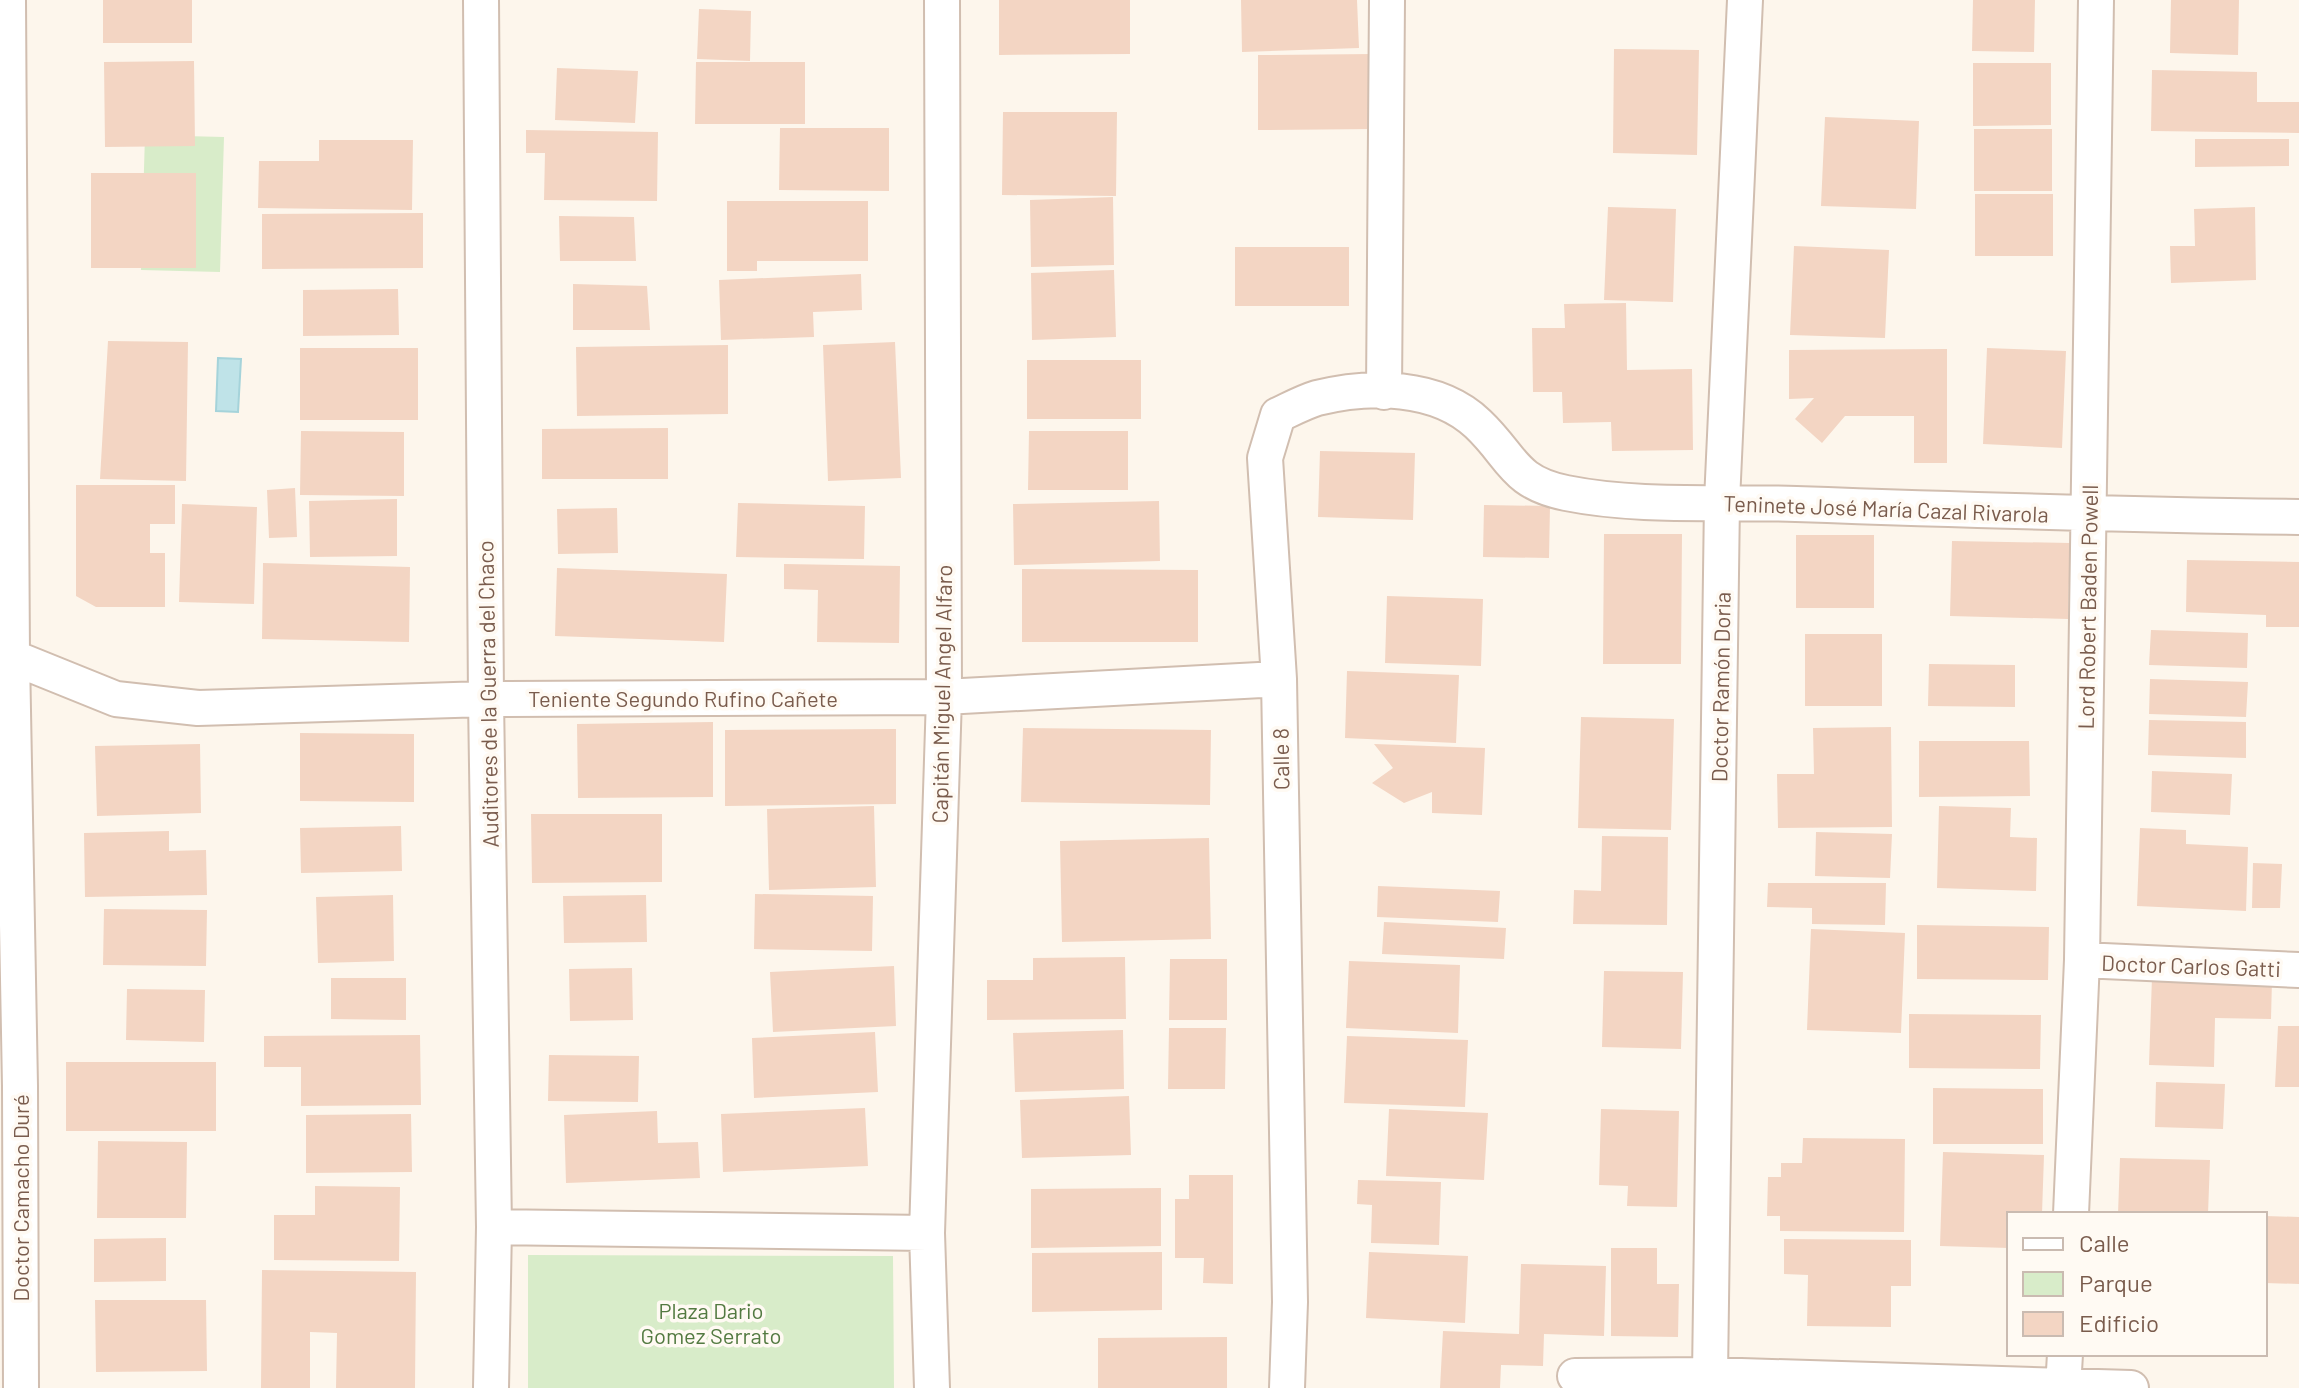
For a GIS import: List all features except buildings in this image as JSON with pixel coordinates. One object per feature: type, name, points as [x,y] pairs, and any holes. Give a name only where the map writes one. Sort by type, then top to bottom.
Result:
[{"type":"street","name":"Doctor Camacho Duré","points":[[8,0],[6,656],[20,1086],[21,1388]]},
{"type":"street","name":"Auditores de la Guerra del Chaco","points":[[481,0],[486,699],[494,1227],[491,1388]]},
{"type":"street","name":"Capitán Miguel Angel Alfaro","points":[[932,1388],[927,1233],[944,697],[942,0]]},
{"type":"street","points":[[1384,392],[1387,0]]},
{"type":"street","name":"Doctor Ramón Doria","points":[[1710,1375],[1722,501],[1745,0]]},
{"type":"street","name":"Lord Robert Baden Powell","points":[[2071,1212],[2082,960],[2096,0]]},
{"type":"street","name":"Calle 8","points":[[1287,1388],[1290,1302],[1279,679],[1265,458],[1278,415],[1315,399],[1359,391],[1409,392],[1442,402],[1477,423],[1524,478]]},
{"type":"street","name":"Teninete José María Cazal Rivarola","points":[[1524,478],[1562,492],[1613,501],[1722,501],[2089,515],[2299,517]]},
{"type":"street","name":"Teniente Segundo Rufino Cañete","points":[[6,656],[116,699],[198,708],[486,699],[944,697],[1279,679]]},
{"type":"street","name":"Doctor Carlos Gatti","points":[[2082,960],[2299,970]]},
{"type":"street","points":[[494,1227],[927,1233]]},
{"type":"street","points":[[1575,1376],[2064,1375],[2131,1388]]},
{"type":"green space","points":[[145,135],[224,137],[220,272],[141,270]]},
{"type":"green space","name":"Plaza Dario Gomez Serrato","points":[[528,1255],[893,1256],[894,1388],[528,1388]]},
{"type":"water","points":[[218,358],[241,359],[238,412],[216,411]]}]
